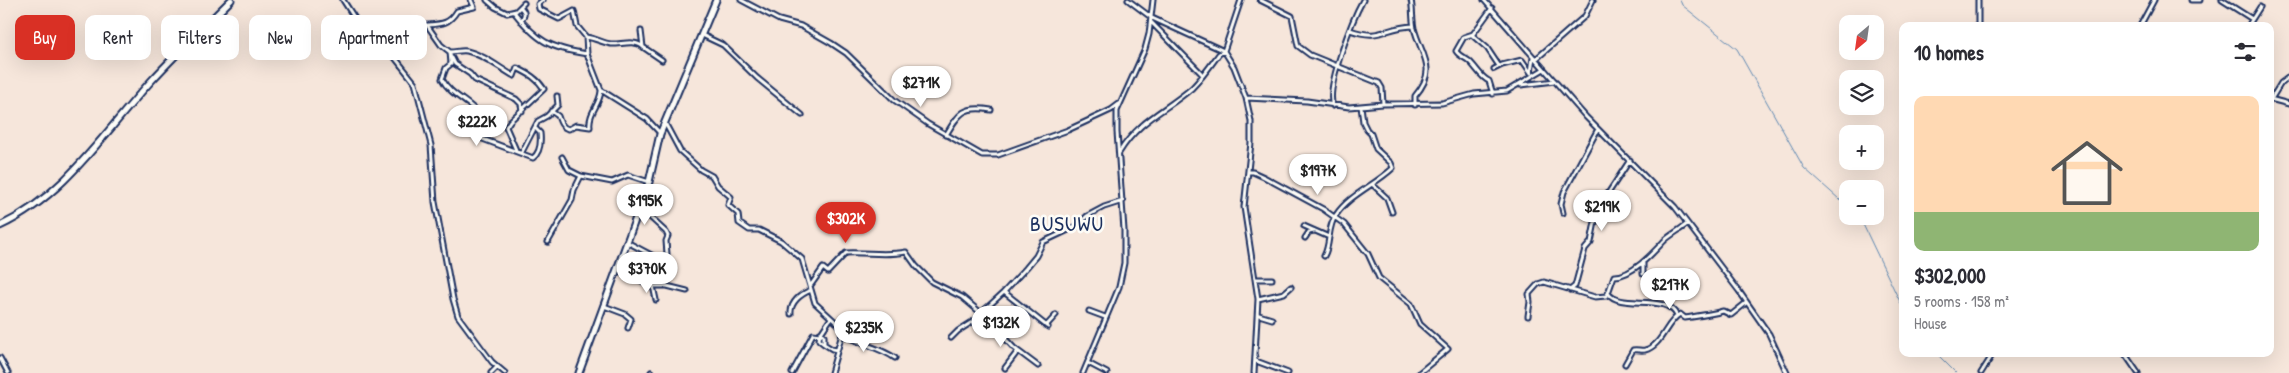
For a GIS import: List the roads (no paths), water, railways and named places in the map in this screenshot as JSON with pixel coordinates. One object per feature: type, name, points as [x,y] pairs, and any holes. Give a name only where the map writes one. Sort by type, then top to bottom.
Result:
[{"type":"main road","points":[[0,226],[40,203],[64,182],[154,77],[231,0]]},
{"type":"main road","points":[[579,373],[649,182],[660,134],[700,34],[716,0]]},
{"type":"street","points":[[343,0],[361,28],[385,45],[415,83],[431,145],[435,202],[453,299],[458,316],[497,367],[505,373]]},
{"type":"street","points":[[472,0],[474,7],[457,10],[451,21],[440,25],[427,25],[441,45],[450,52],[455,64],[470,74],[475,80],[516,99],[521,104],[522,111]]},
{"type":"street","points":[[487,0],[503,12],[514,12],[524,3]]},
{"type":"street","points":[[548,0],[543,0],[538,4],[539,9],[559,19],[574,11],[577,26],[586,37],[611,44],[618,42],[639,44],[662,60]]},
{"type":"street","points":[[741,0],[779,20],[801,26],[831,43],[846,53],[894,100],[946,135],[982,155],[991,156],[1068,130],[1112,110],[1119,104]]},
{"type":"street","points":[[1128,0],[1151,20],[1203,75]]},
{"type":"street","points":[[1083,373],[1119,287],[1124,263],[1123,201],[1117,125],[1119,104],[1145,49],[1153,0]]},
{"type":"street","points":[[1118,154],[1128,138],[1139,126],[1168,107],[1193,87],[1219,54],[1224,51],[1241,0]]},
{"type":"street","points":[[1260,0],[1292,16],[1298,46],[1310,55],[1379,83],[1382,88],[1384,104]]},
{"type":"street","points":[[1333,106],[1330,100],[1337,66],[1363,0]]},
{"type":"street","points":[[1411,0],[1413,26],[1428,67],[1423,87],[1415,96],[1415,105]]},
{"type":"street","points":[[1484,0],[1598,129],[1675,207],[1724,270],[1769,334],[1787,373]]},
{"type":"street","points":[[1530,79],[1535,58],[1585,16],[1592,0]]},
{"type":"street","points":[[1978,0],[1978,22]]},
{"type":"street","points":[[2142,22],[2154,0]]},
{"type":"street","points":[[2191,0],[2200,0]]},
{"type":"street","points":[[2222,0],[2252,18]]},
{"type":"street","points":[[520,7],[525,15],[521,21]]},
{"type":"street","points":[[2250,22],[2260,7]]},
{"type":"street","points":[[1492,8],[1472,35],[1464,37],[1456,51],[1458,55],[1472,64],[1489,81],[1493,94]]},
{"type":"street","points":[[514,12],[533,34],[548,45],[587,54]]},
{"type":"street","points":[[1151,20],[1224,51],[1234,67],[1246,98],[1251,121],[1244,207],[1245,224],[1256,280],[1259,315],[1254,373]]},
{"type":"street","points":[[1350,30],[1372,36],[1384,33],[1395,27],[1413,26]]},
{"type":"street","points":[[641,31],[643,47]]},
{"type":"street","points":[[700,34],[723,46],[802,115]]},
{"type":"street","points":[[1472,35],[1487,48],[1499,66]]},
{"type":"street","points":[[551,111],[558,116],[561,124],[566,128],[570,129],[576,125],[590,127],[590,115],[600,99],[601,90],[587,54],[586,37]]},
{"type":"street","points":[[450,52],[463,50],[473,53],[493,62],[514,76],[517,68],[535,77],[544,89],[506,127],[516,150]]},
{"type":"street","points":[[452,58],[442,79],[447,88],[468,101],[480,115],[476,132],[480,138],[522,152],[532,158],[540,147],[540,133],[535,128]]},
{"type":"street","points":[[1494,69],[1522,60],[1531,73]]},
{"type":"street","points":[[1246,98],[1307,101],[1333,106],[1442,103],[1474,94],[1493,94],[1507,91],[1544,69]]},
{"type":"street","points":[[2274,94],[2281,83],[2289,77]]},
{"type":"street","points":[[1520,85],[1555,81]]},
{"type":"street","points":[[601,90],[648,119],[660,134]]},
{"type":"street","points":[[522,152],[538,121],[548,116],[558,105],[557,96]]},
{"type":"street","points":[[2274,101],[2289,104]]},
{"type":"street","points":[[1324,256],[1335,216],[1352,199],[1393,168],[1391,163],[1376,149],[1371,134],[1363,122],[1361,106]]},
{"type":"street","points":[[946,135],[956,118],[967,109],[976,107],[991,110]]},
{"type":"street","points":[[665,122],[680,151],[701,170],[712,176],[718,186],[731,197],[728,205],[738,214],[740,223],[749,230],[759,230],[781,241],[802,259],[816,303],[839,325],[842,334],[831,373]]},
{"type":"street","points":[[1563,214],[1564,192],[1598,129]]},
{"type":"street","points":[[562,158],[569,170],[581,176],[612,182],[628,175],[649,182]]},
{"type":"street","points":[[1570,290],[1575,286],[1585,249],[1592,242],[1595,222],[1605,198],[1630,160]]},
{"type":"street","points":[[1248,172],[1264,177],[1335,216],[1354,235],[1368,254],[1379,278],[1411,304],[1420,324],[1448,349],[1419,373]]},
{"type":"street","points":[[548,242],[572,200],[574,190],[581,176]]},
{"type":"street","points":[[1373,185],[1387,198],[1392,212]]},
{"type":"street","points":[[952,338],[958,331],[980,317],[981,313],[1004,292],[1036,256],[1043,242],[1077,226],[1088,216],[1104,207],[1123,201]]},
{"type":"street","points":[[626,242],[661,260],[667,254],[666,241],[668,236],[666,232],[639,207]]},
{"type":"street","points":[[1528,316],[1529,294],[1538,284],[1548,282],[1595,297],[1606,296],[1614,276],[1626,275],[1643,262],[1664,241],[1687,224]]},
{"type":"street","points":[[1304,226],[1329,237]]},
{"type":"street","points":[[1305,238],[1310,232],[1315,230]]},
{"type":"street","points":[[791,314],[793,303],[811,288],[824,268],[828,272],[846,253],[864,252],[892,255],[906,252],[916,266],[932,282],[962,297],[981,313],[985,320],[1018,351],[1038,366]]},
{"type":"street","points":[[1643,262],[1644,274]]},
{"type":"street","points":[[617,269],[653,286],[667,286],[687,291]]},
{"type":"street","points":[[1256,280],[1272,279]]},
{"type":"street","points":[[653,286],[656,300]]},
{"type":"street","points":[[1258,299],[1284,292],[1291,287]]},
{"type":"street","points":[[1004,292],[1047,326],[1056,315]]},
{"type":"street","points":[[1608,293],[1612,297],[1621,300],[1668,306],[1677,316]]},
{"type":"street","points":[[1625,364],[1633,350],[1644,351],[1652,346],[1680,314],[1686,318],[1723,311],[1731,315],[1746,303]]},
{"type":"street","points":[[604,306],[628,315],[631,320],[628,328]]},
{"type":"street","points":[[1089,311],[1105,317]]},
{"type":"street","points":[[1259,315],[1272,319]]},
{"type":"street","points":[[820,334],[831,318]]},
{"type":"street","points":[[792,373],[813,334],[824,336],[824,344],[837,350]]},
{"type":"street","points":[[842,334],[852,340],[876,347],[895,358]]},
{"type":"street","points":[[1005,368],[1018,351]]},
{"type":"street","points":[[1980,373],[1991,357]]},
{"type":"street","points":[[2126,357],[2138,373]]},
{"type":"street","points":[[0,358],[8,373]]},
{"type":"street","points":[[1256,361],[1288,373]]},
{"type":"street","points":[[1088,363],[1107,373]]},
{"type":"street","points":[[491,373],[497,367]]},
{"type":"waterway","points":[[1680,0],[1682,5],[1737,49],[1804,168],[1839,199]]},
{"type":"waterway","points":[[1863,225],[1899,300]]},
{"type":"waterway","points":[[1940,357],[1956,373]]},
{"type":"district","name":"BUSUWU","points":[[1067,224]]}]
